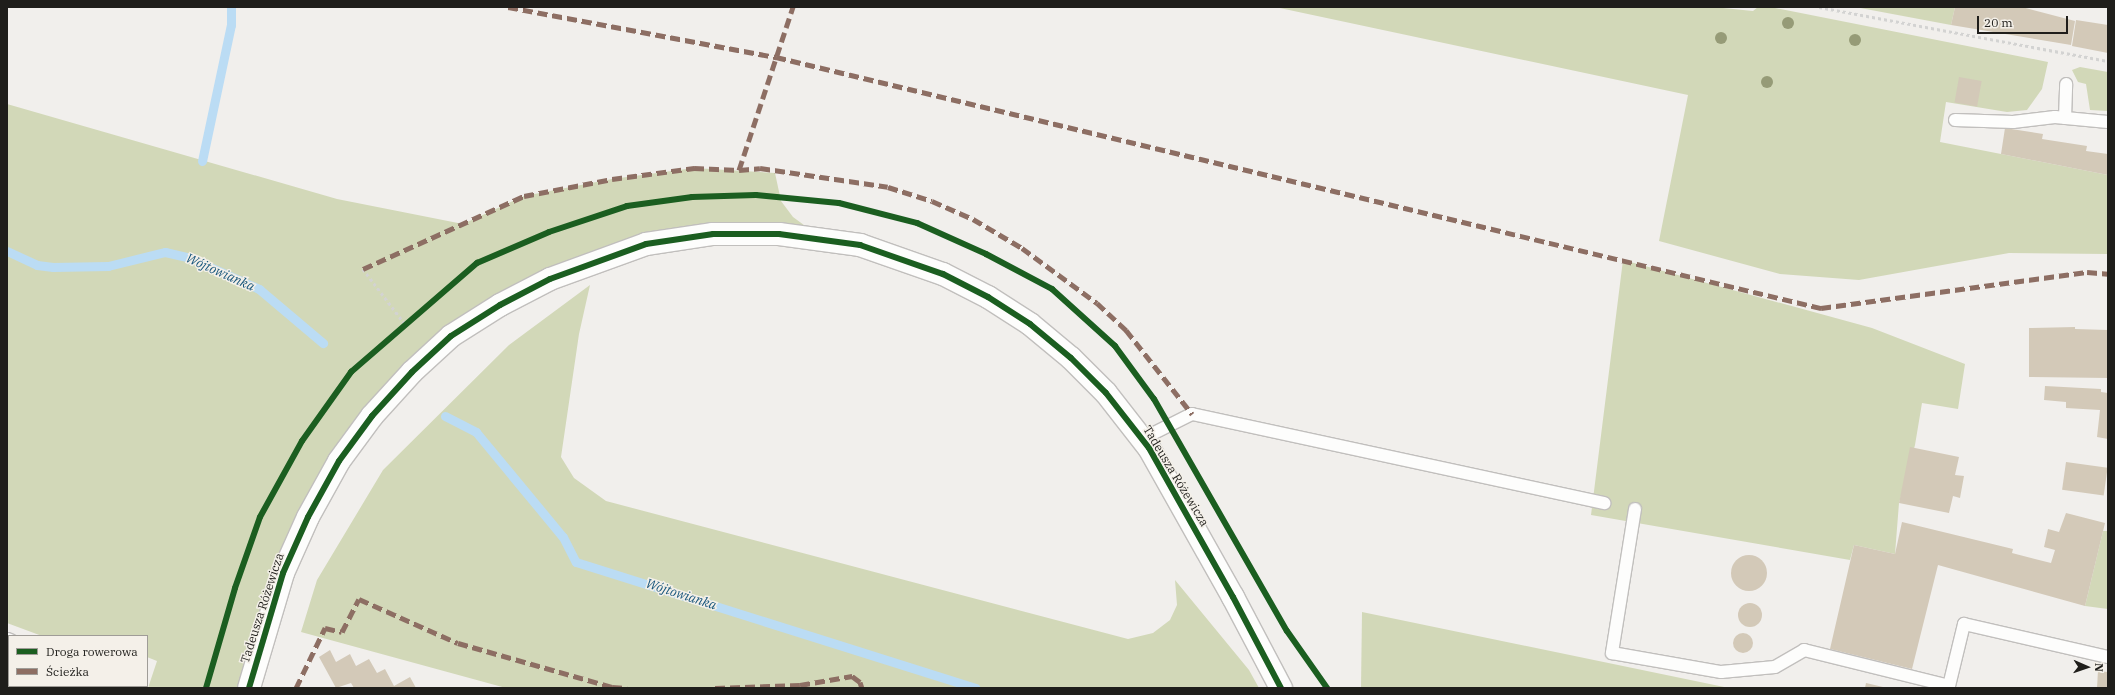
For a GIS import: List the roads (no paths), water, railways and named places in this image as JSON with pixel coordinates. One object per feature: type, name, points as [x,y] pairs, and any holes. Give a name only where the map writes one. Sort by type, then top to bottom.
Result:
[{"type":"street","name":"Tadeusza Różewicza","points":[[249,688],[283,573],[308,517],[339,460],[372,416],[451,336],[488,313],[550,279],[646,244],[713,234],[779,234],[860,245],[943,274],[988,297],[1036,328],[1106,393],[1142,439],[1234,597],[1281,688]]},
{"type":"lane","points":[[2065,118],[2066,84]]},
{"type":"lane","points":[[1955,120],[2013,122],[2065,118],[2108,122]]},
{"type":"lane","points":[[1142,439],[1192,414],[1605,503]]},
{"type":"lane","points":[[1635,509],[1612,653],[1721,672],[1775,666],[1804,650],[1949,686],[1964,624],[2108,657]]},
{"type":"waterway","points":[[202,161],[231,25],[231,7]]},
{"type":"waterway","name":"Wójtowianka","points":[[7,251],[37,265],[53,267],[108,266],[165,252],[190,258],[259,289],[323,343]]},
{"type":"waterway","name":"Wójtowianka","points":[[445,416],[476,432],[563,537],[576,562],[976,688]]}]
